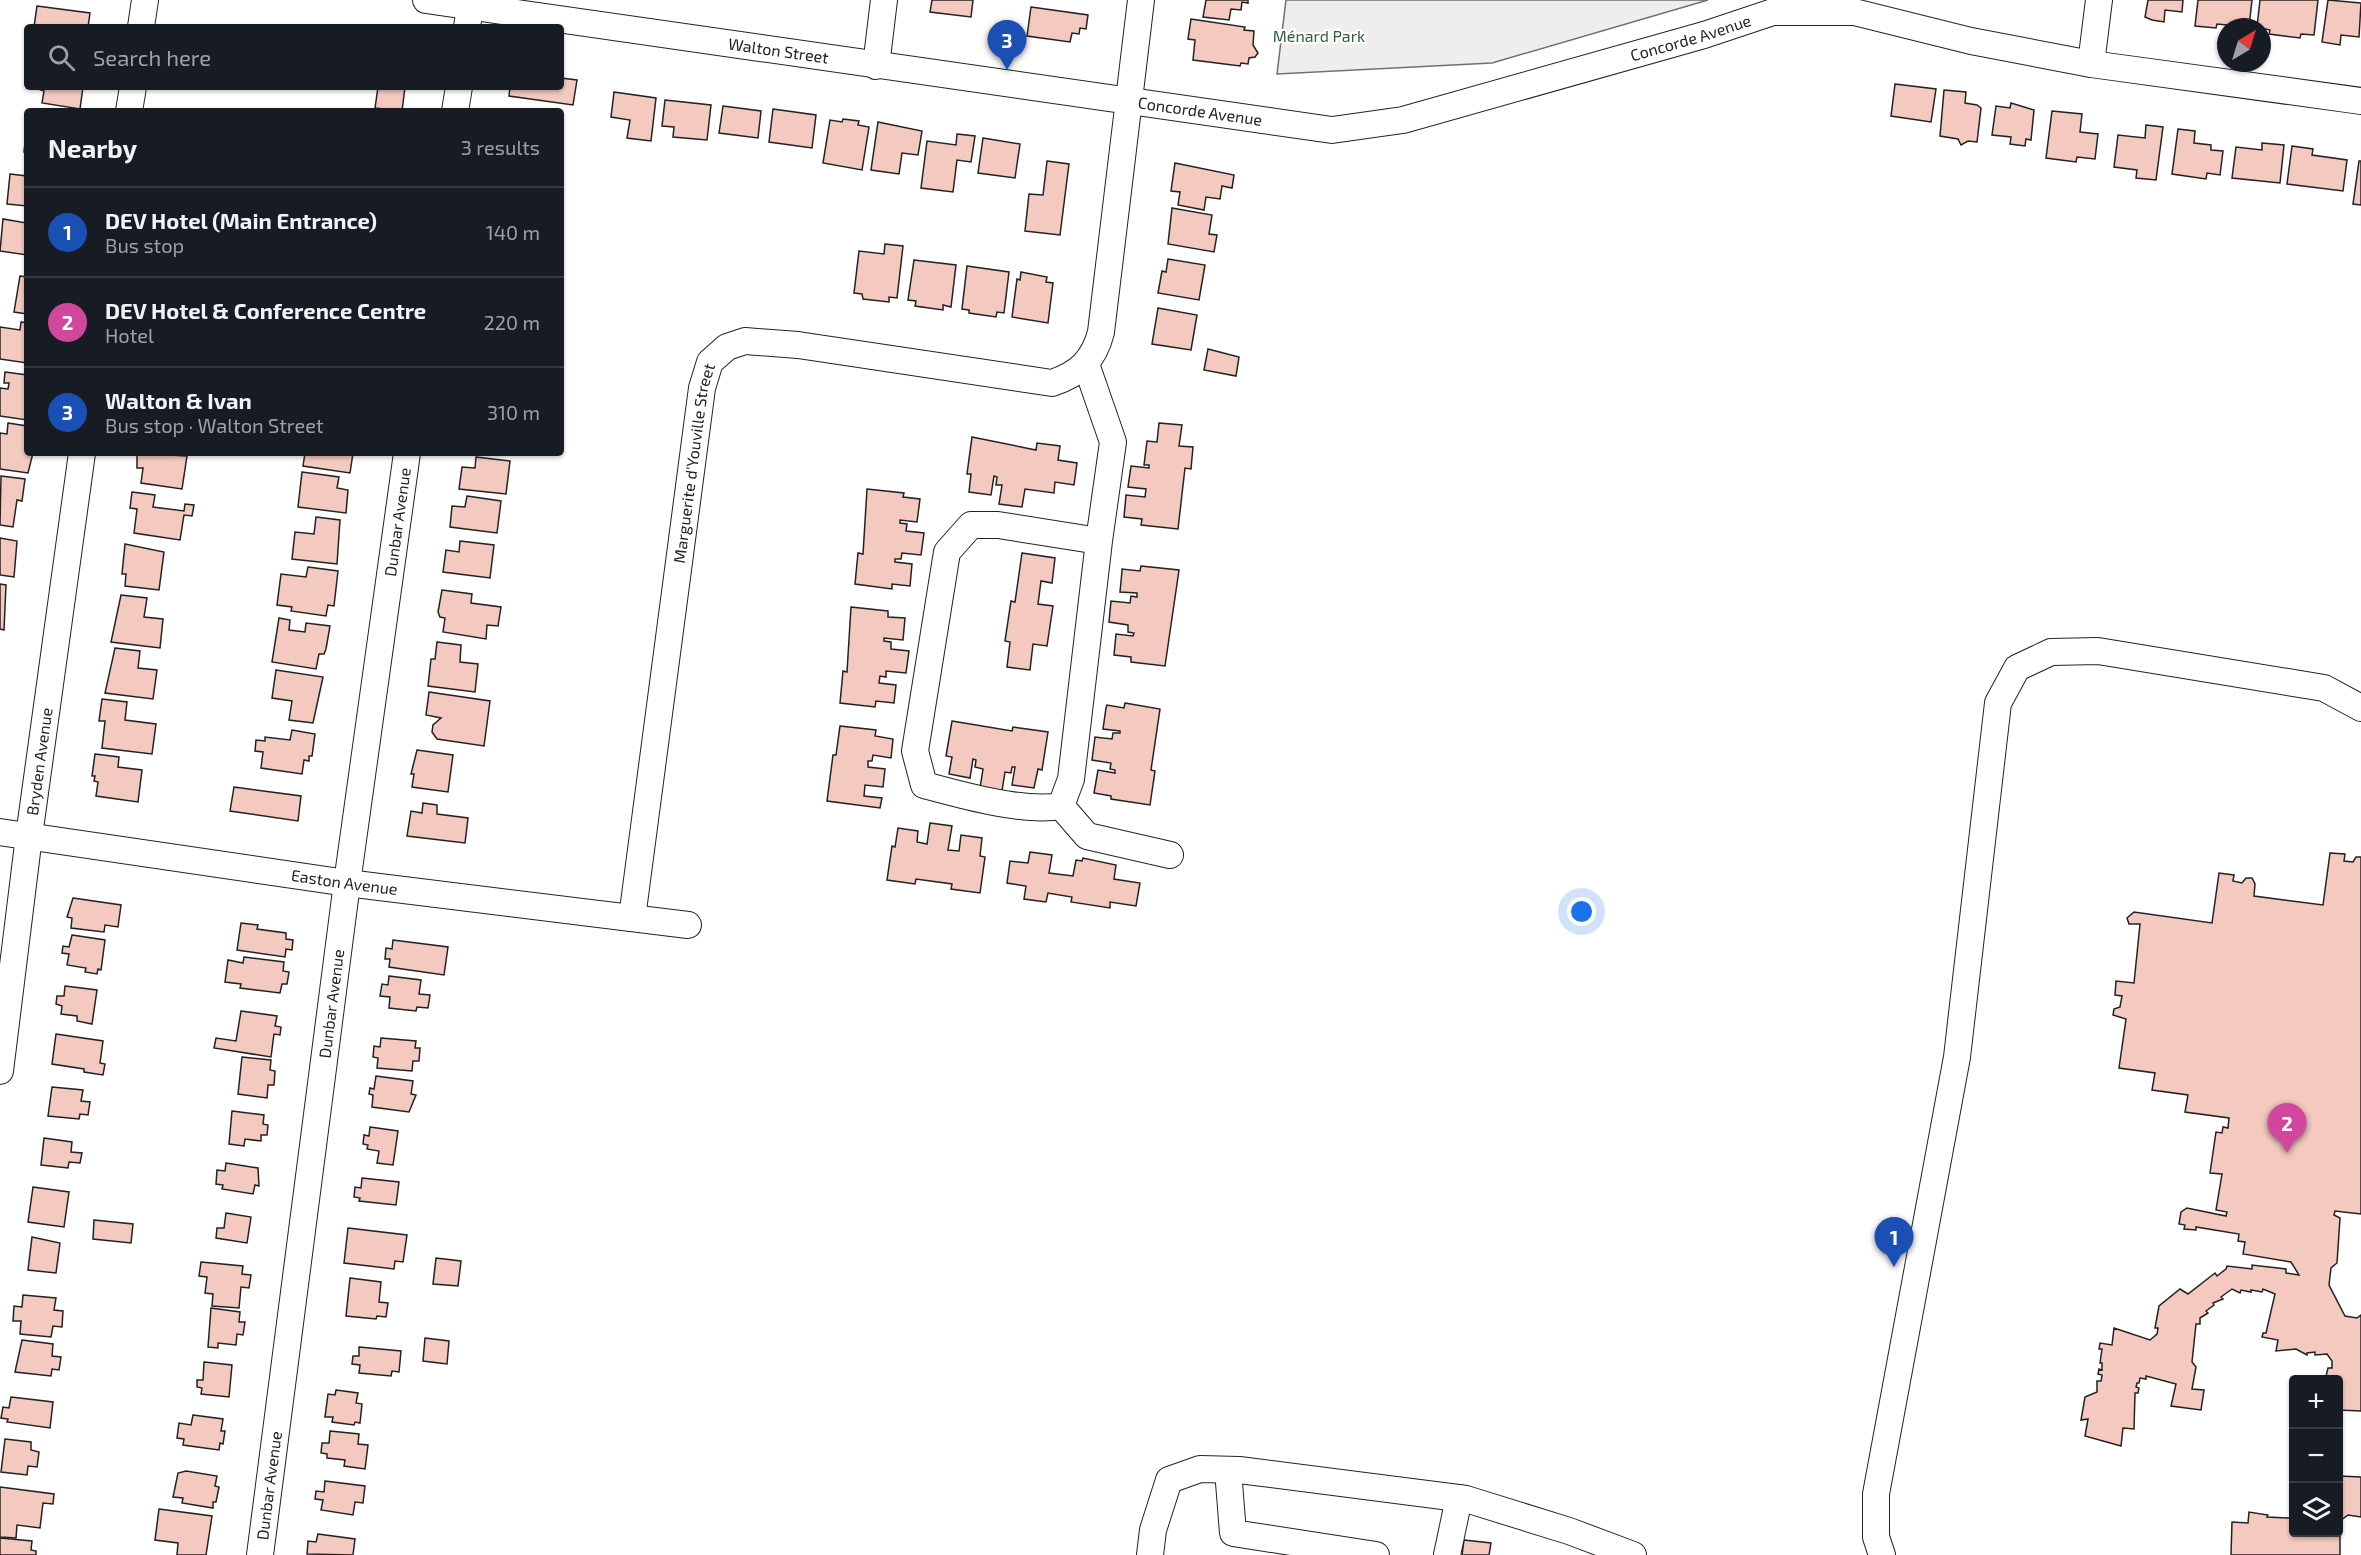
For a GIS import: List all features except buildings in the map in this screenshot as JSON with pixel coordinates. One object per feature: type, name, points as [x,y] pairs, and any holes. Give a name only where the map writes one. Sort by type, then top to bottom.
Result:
[{"type":"street","points":[[141,24],[145,0]]},
{"type":"street","name":"Walton Street","points":[[426,0],[470,11],[1128,102]]},
{"type":"street","points":[[876,66],[885,0]]},
{"type":"street","name":"Marguerite d'Youville Street","points":[[633,918],[702,388],[710,362],[727,347],[745,341],[798,345],[1052,383],[1071,377],[1086,364],[1097,349],[1101,332],[1141,0]]},
{"type":"street","points":[[2091,64],[2098,0]]},
{"type":"street","name":"Concorde Avenue","points":[[1128,102],[1332,130],[1356,127],[1403,120],[1704,35],[1773,12],[1854,12],[1971,40],[2091,64],[2361,101]]},
{"type":"street","points":[[130,108],[132,90]]},
{"type":"street","points":[[456,108],[458,90]]},
{"type":"street","points":[[1061,806],[1071,779],[1113,442],[1086,364]]},
{"type":"street","name":"Bryden Avenue","points":[[0,1071],[29,836],[82,456]]},
{"type":"street","name":"Dunbar Avenue","points":[[260,1555],[346,883],[407,456]]},
{"type":"street","points":[[1061,806],[1044,809],[956,794],[924,785],[915,751],[947,552],[971,525],[998,525],[1099,541]]},
{"type":"street","points":[[1882,1555],[1876,1537],[1875,1494],[1957,1057],[1998,703],[2017,668],[2051,652],[2098,651],[2324,688],[2361,708]]},
{"type":"street","points":[[1061,806],[1087,836],[1170,855]]},
{"type":"street","name":"Easton Avenue","points":[[0,832],[346,883],[688,925]]},
{"type":"street","points":[[1150,1555],[1153,1530],[1169,1480],[1200,1469],[1228,1470],[1459,1498],[1569,1531],[1633,1555]]},
{"type":"street","points":[[1228,1470],[1233,1533],[1376,1555]]},
{"type":"street","points":[[1447,1555],[1459,1498]]},
{"type":"green space","name":"Ménard Park","points":[[1286,0],[1708,0],[1492,63],[1277,74]]},
{"type":"place","name":"Walton & Ivan","points":[[1007,70]]},
{"type":"place","name":"DEV Hotel & Conference Centre","points":[[2287,1153]]},
{"type":"place","name":"DEV Hotel (Main Entrance)","points":[[1894,1267]]}]
